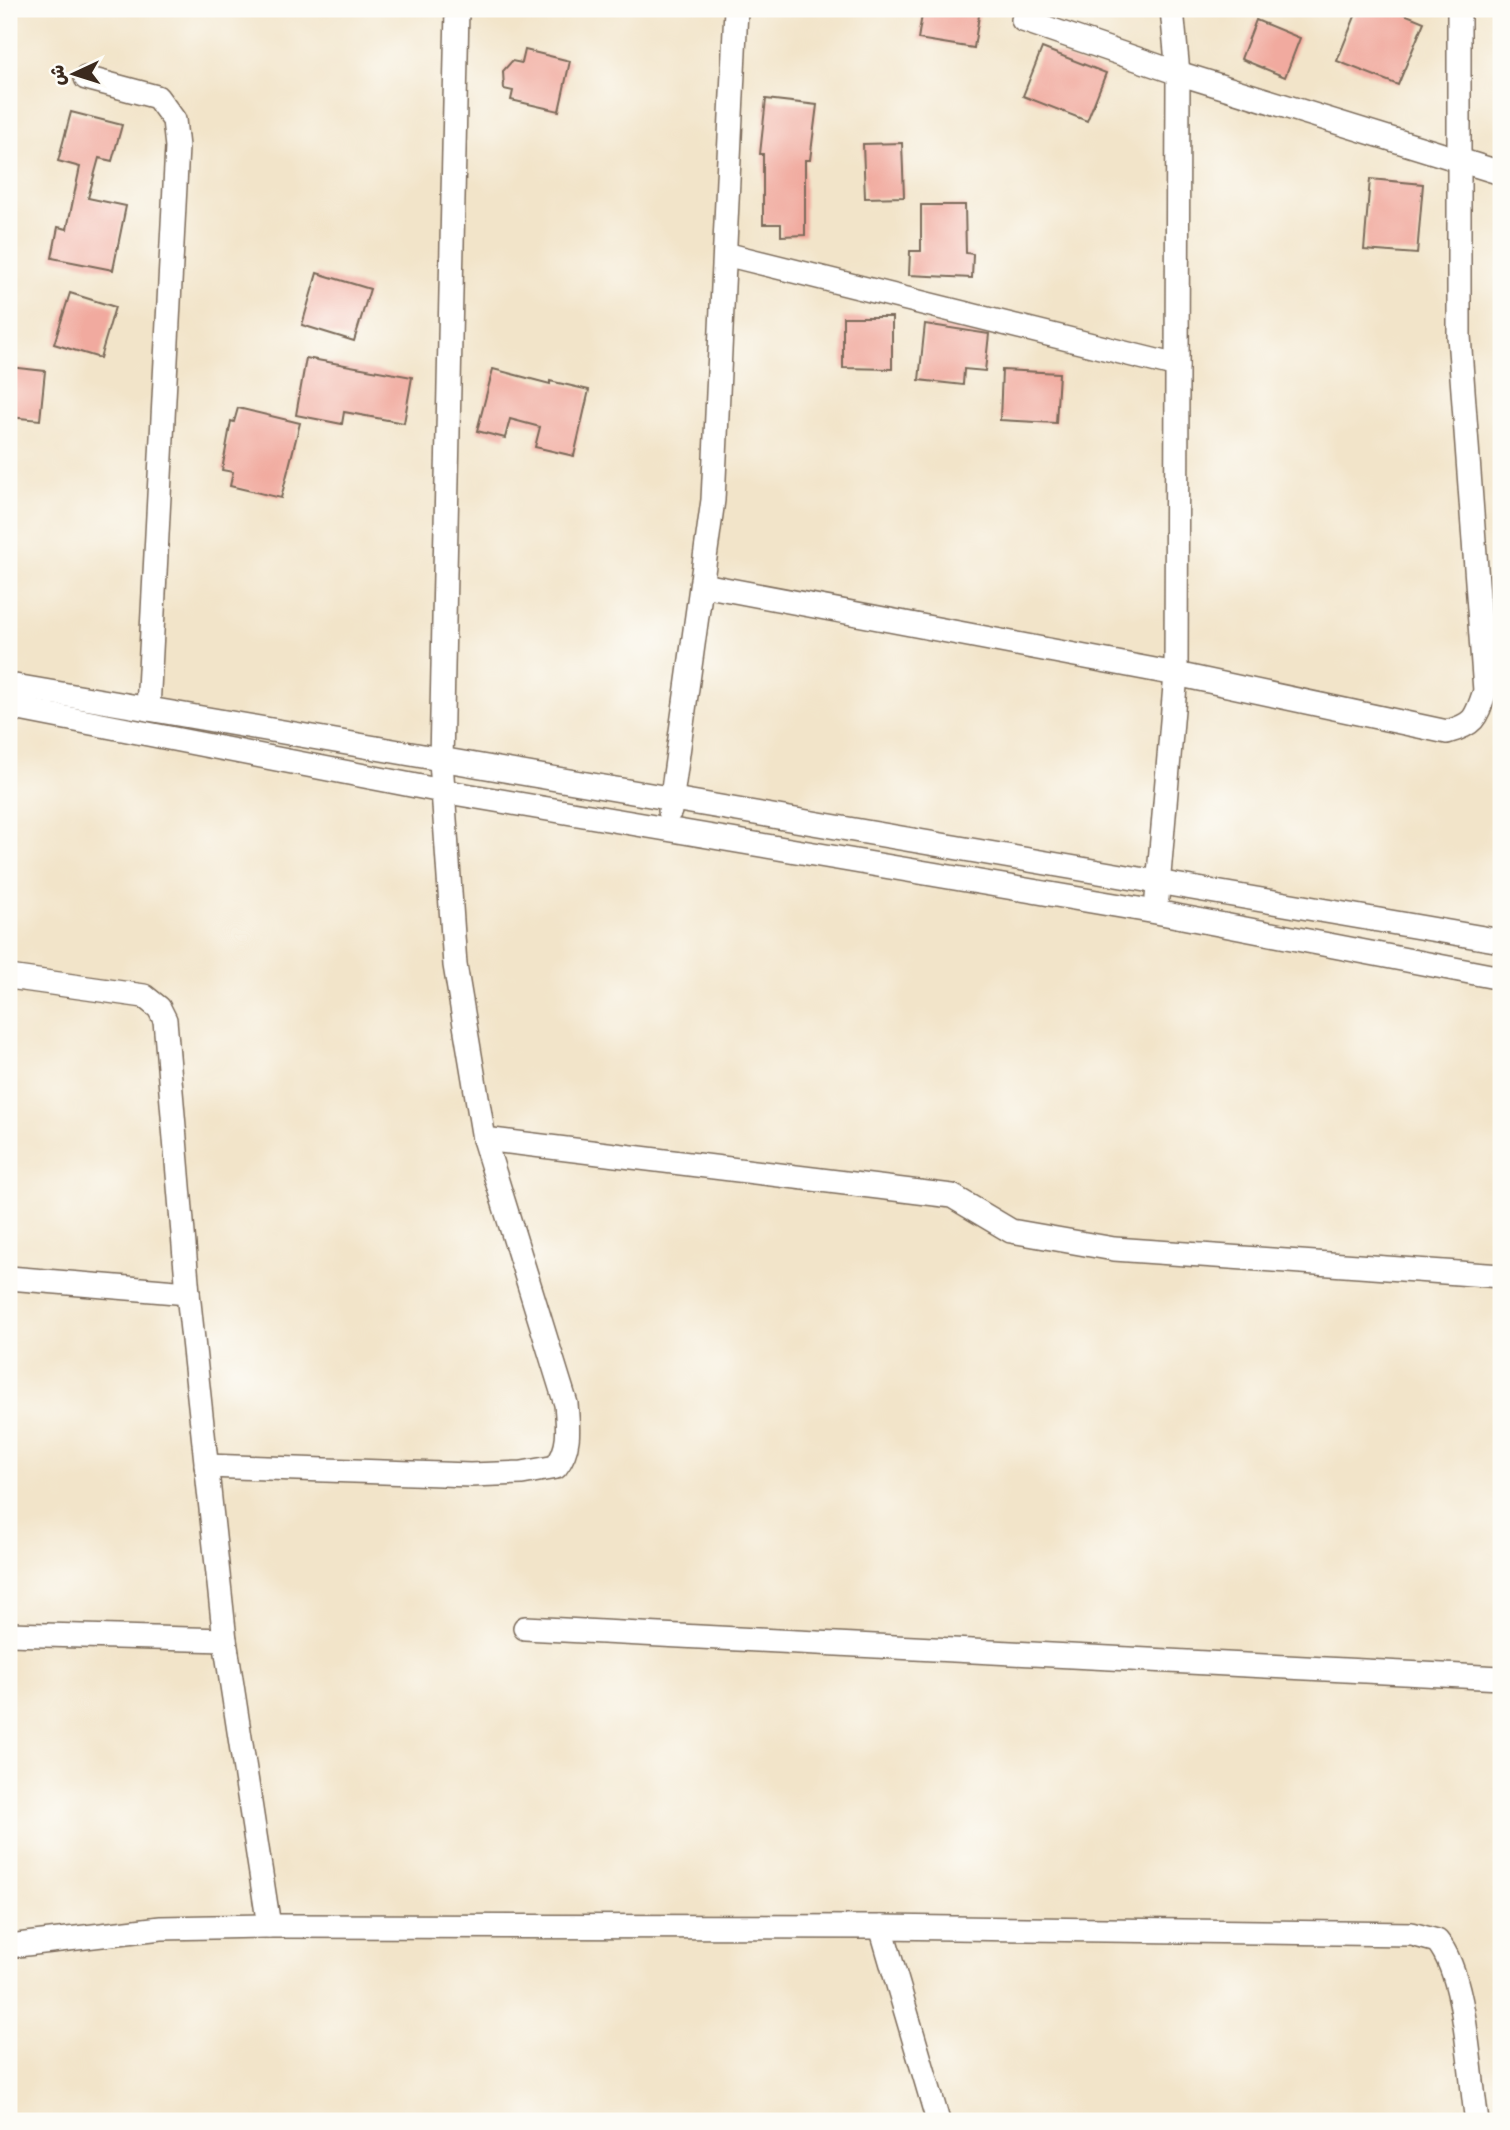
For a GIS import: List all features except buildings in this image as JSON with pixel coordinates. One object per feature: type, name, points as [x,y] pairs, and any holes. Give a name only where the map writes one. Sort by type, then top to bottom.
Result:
[{"type":"street","points":[[206,1466],[470,1475],[522,1473],[556,1467],[564,1457],[569,1437],[566,1404],[484,1139],[455,965],[441,761],[457,9]]},
{"type":"street","points":[[667,828],[713,500],[736,9]]},
{"type":"street","points":[[1156,912],[1176,674],[1178,73],[1172,9]]},
{"type":"street","points":[[703,585],[1176,674],[1447,732],[1468,726],[1477,714],[1485,691],[1459,335],[1459,9]]},
{"type":"street","points":[[1023,20],[1178,73],[1457,157],[1501,173]]},
{"type":"street","points":[[86,78],[157,97],[174,120],[177,147],[148,709]]},
{"type":"street","points":[[725,254],[1177,366]]},
{"type":"street","points":[[9,685],[1501,941]]},
{"type":"street","points":[[9,707],[442,791],[1156,912],[1501,978]]},
{"type":"street","points":[[9,977],[144,996],[159,1008],[167,1034],[188,1293],[225,1640],[269,1926]]},
{"type":"street","points":[[484,1139],[952,1196],[1011,1231],[1114,1248],[1501,1276]]},
{"type":"street","points":[[9,1278],[188,1293]]},
{"type":"street","points":[[525,1628],[1501,1678]]},
{"type":"street","points":[[9,1634],[225,1640]]},
{"type":"street","points":[[9,1946],[161,1928],[269,1926],[881,1927],[1293,1931],[1424,1937],[1437,1941],[1450,1962],[1460,2001],[1477,2121]]},
{"type":"street","points":[[881,1927],[938,2121]]}]
